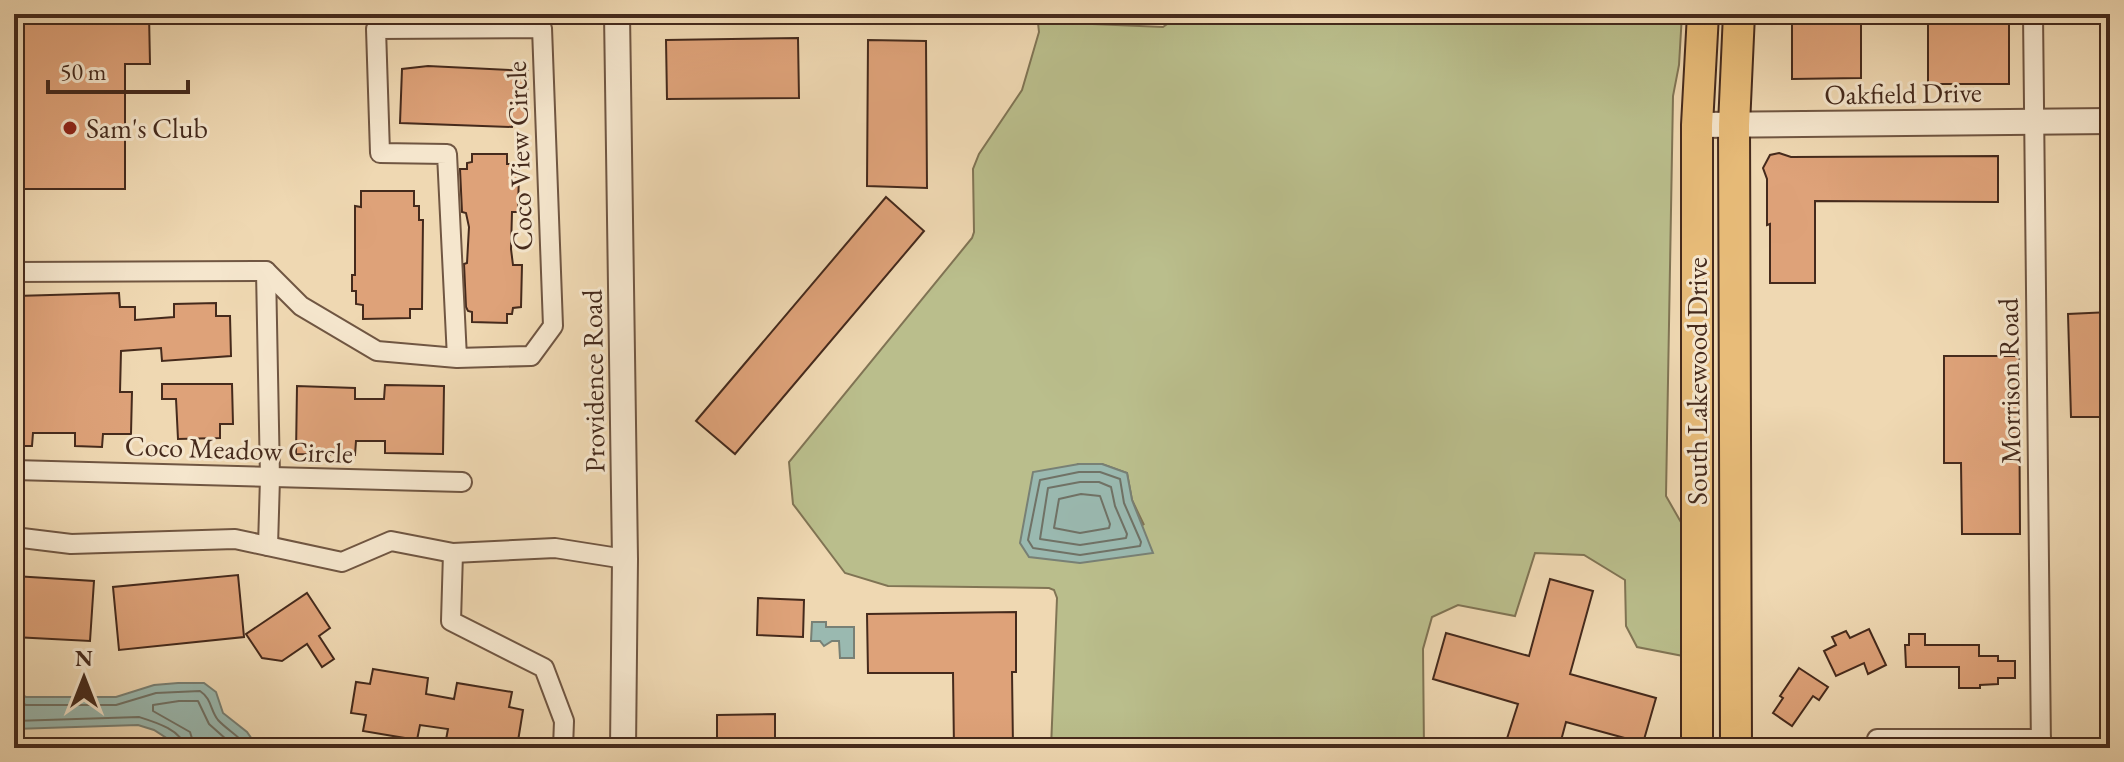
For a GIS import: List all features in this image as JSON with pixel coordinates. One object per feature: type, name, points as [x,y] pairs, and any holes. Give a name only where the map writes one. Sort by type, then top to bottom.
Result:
[{"type":"main road","name":"South Lakewood Drive","points":[[1697,748],[1697,125],[1703,14]]},
{"type":"main road","name":"South Lakewood Drive","points":[[1736,748],[1734,125],[1739,14]]},
{"type":"street","name":"Providence Road","points":[[617,14],[625,559],[623,748]]},
{"type":"street","name":"Morrison Road","points":[[2033,14],[2041,743]]},
{"type":"street","name":"Coco View Circle","points":[[542,28],[553,326],[531,356],[457,358],[447,154],[380,153],[376,29],[542,28]]},
{"type":"street","name":"Oakfield Drive","points":[[1697,125],[2110,121]]},
{"type":"street","points":[[266,271],[270,478],[268,546]]},
{"type":"street","points":[[14,272],[266,271],[301,306],[377,351],[457,358]]},
{"type":"street","name":"Coco Meadow Circle","points":[[14,470],[462,482]]},
{"type":"street","points":[[14,537],[71,544],[235,539],[342,562],[391,541],[453,553],[555,548],[625,559]]},
{"type":"street","points":[[453,553],[451,621],[544,668],[564,721],[563,748]]},
{"type":"street","points":[[1877,739],[2041,743]]},
{"type":"green space","points":[[1037,14],[1067,14],[1069,23],[1163,27],[1181,14],[1682,14],[1679,65],[1673,96],[1666,496],[1682,524],[1683,656],[1637,647],[1626,626],[1625,580],[1584,555],[1535,553],[1515,616],[1458,605],[1432,617],[1423,649],[1424,748],[1051,748],[1057,598],[1054,590],[888,586],[845,573],[793,504],[789,462],[972,238],[973,169],[979,154],[1022,90],[1039,32]],"holes":[[[1079,464],[1102,464],[1127,473],[1132,500],[1144,525]]]},
{"type":"water","points":[[1079,464],[1102,464],[1127,473],[1132,500],[1153,553],[1080,563],[1029,557],[1020,543],[1033,472]]},
{"type":"water","points":[[812,622],[826,622],[826,627],[854,627],[854,658],[840,658],[839,641],[824,646],[820,641],[811,641]]},
{"type":"water","points":[[204,683],[216,692],[223,713],[247,732],[258,748],[182,748],[154,730],[138,725],[14,729],[14,691],[26,697],[116,697],[154,685]]},
{"type":"building","name":"Sam's Club","points":[[14,14],[149,14],[150,64],[125,64],[125,189],[14,189]]},
{"type":"building","points":[[1792,14],[1861,14],[1861,78],[1792,79]]},
{"type":"building","points":[[1928,14],[2009,14],[2009,84],[1928,84]]},
{"type":"building","points":[[798,38],[799,98],[667,99],[666,40]]},
{"type":"building","points":[[868,40],[926,41],[927,188],[867,186]]},
{"type":"building","points":[[428,66],[528,71],[526,123],[513,123],[512,127],[400,123],[402,69]]},
{"type":"building","points":[[1779,153],[1791,157],[1998,156],[1998,202],[1815,201],[1815,283],[1770,283],[1770,224],[1767,225],[1767,179],[1763,168],[1770,155]]},
{"type":"building","points":[[472,154],[507,154],[507,164],[513,164],[513,169],[519,170],[518,212],[512,212],[511,249],[513,265],[522,265],[521,307],[513,308],[512,314],[507,314],[507,323],[472,322],[472,312],[466,307],[464,264],[467,263],[469,227],[466,213],[462,212],[460,169],[467,169],[467,163],[472,162]]},
{"type":"building","points":[[361,191],[414,191],[414,206],[419,206],[419,220],[423,220],[422,309],[410,309],[410,318],[363,319],[363,305],[356,304],[356,291],[352,291],[352,275],[355,275],[355,206],[361,207]]},
{"type":"building","points":[[886,197],[924,231],[735,454],[696,421]]},
{"type":"building","points":[[119,293],[120,307],[135,307],[135,320],[174,317],[174,304],[216,303],[216,316],[230,316],[231,356],[162,361],[161,348],[121,351],[120,392],[132,392],[131,434],[103,434],[102,447],[75,446],[75,433],[33,433],[32,446],[14,446],[16,296]]},
{"type":"building","points":[[2110,312],[2110,417],[2071,417],[2068,314]]},
{"type":"building","points":[[1944,356],[2019,356],[2020,534],[1962,534],[1961,463],[1944,463]]},
{"type":"building","points":[[162,384],[232,384],[233,424],[220,424],[220,438],[178,439],[176,399],[162,399]]},
{"type":"building","points":[[385,385],[444,386],[443,454],[385,453],[385,441],[356,441],[355,455],[296,454],[297,386],[355,388],[355,399],[384,399]]},
{"type":"building","points":[[238,575],[244,637],[119,650],[113,587]]},
{"type":"building","points":[[14,576],[94,581],[90,641],[14,637]]},
{"type":"building","points":[[1550,579],[1593,591],[1570,674],[1656,698],[1643,743],[1566,722],[1559,748],[1504,748],[1518,704],[1433,679],[1446,633],[1529,656]]},
{"type":"building","points":[[307,593],[330,628],[319,636],[334,659],[322,667],[307,644],[282,661],[262,658],[246,634]]},
{"type":"building","points":[[758,598],[804,600],[803,637],[757,635]]},
{"type":"building","points":[[1016,612],[1016,672],[1012,672],[1013,748],[954,748],[953,673],[868,673],[867,614]]},
{"type":"building","points":[[1869,629],[1886,665],[1868,674],[1864,663],[1836,676],[1824,651],[1836,645],[1832,637],[1846,631],[1850,638]]},
{"type":"building","points":[[1909,634],[1925,634],[1925,645],[1979,645],[1979,656],[1998,656],[1998,661],[2015,661],[2015,678],[1998,678],[1998,684],[1980,685],[1980,688],[1959,688],[1959,667],[1906,667],[1905,645],[1909,645]]},
{"type":"building","points":[[1799,668],[1828,687],[1819,700],[1813,696],[1792,726],[1773,713],[1783,698],[1780,696]]},
{"type":"building","points":[[373,669],[428,678],[426,694],[454,699],[457,683],[512,692],[509,707],[523,710],[518,741],[504,739],[503,748],[445,745],[448,729],[420,725],[417,740],[363,731],[366,715],[351,713],[356,682],[370,684]]},
{"type":"building","points":[[775,714],[775,748],[717,748],[717,715]]},
{"type":"place","name":"Sam's Club","points":[[70,128]]}]
